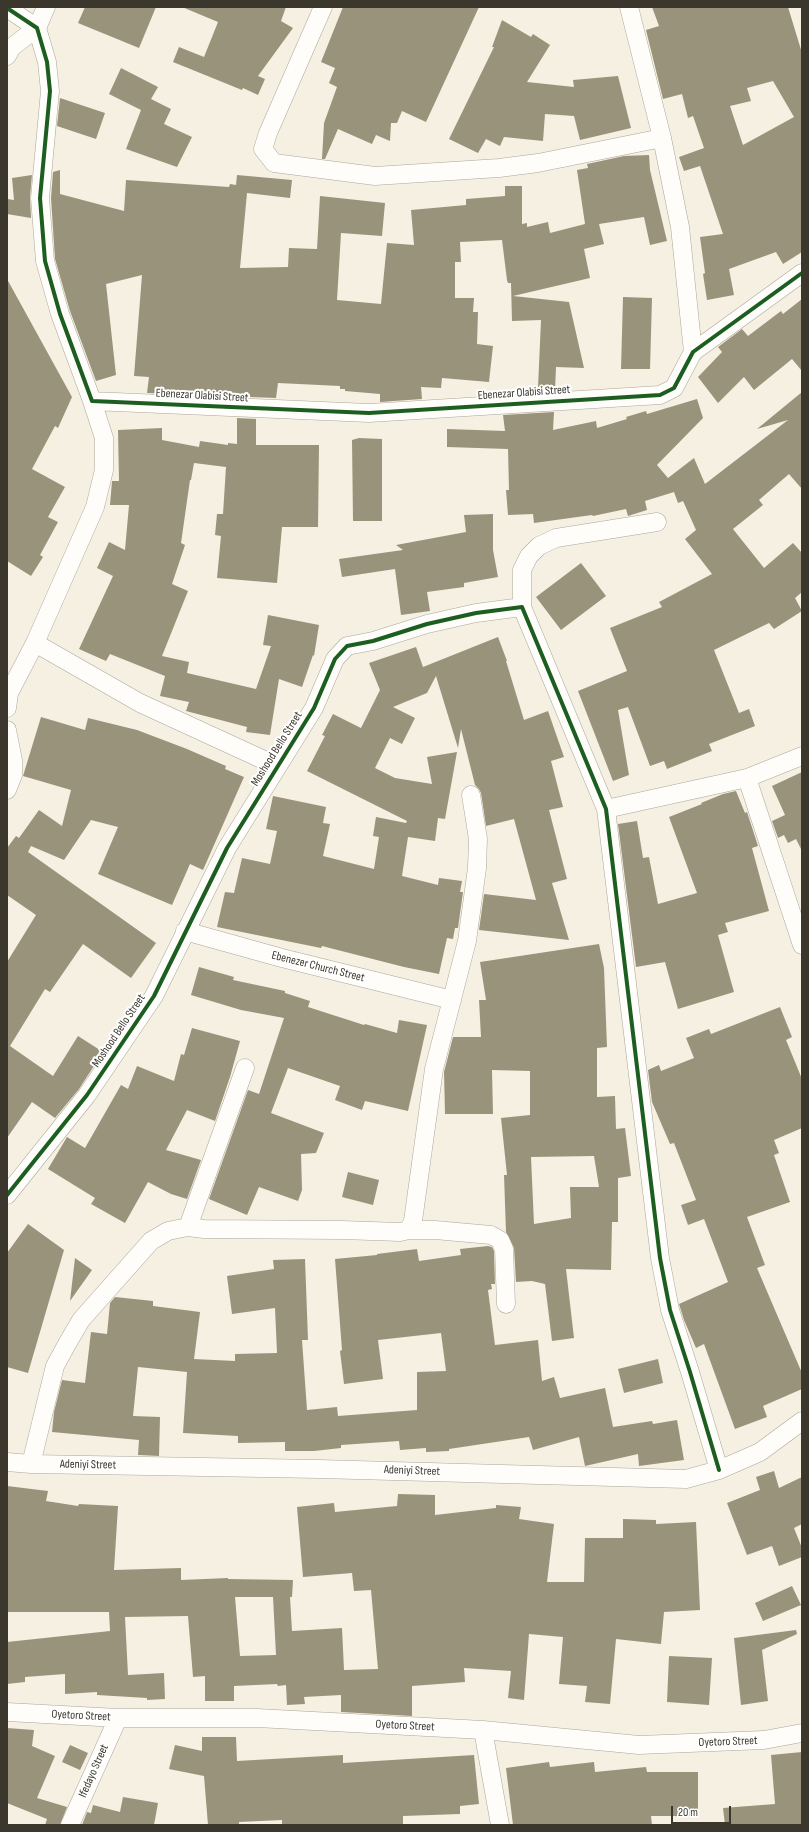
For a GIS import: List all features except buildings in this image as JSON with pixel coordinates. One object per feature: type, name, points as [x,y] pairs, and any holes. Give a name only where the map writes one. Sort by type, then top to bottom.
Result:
[{"type":"street","points":[[7,56],[12,47],[37,28],[46,7]]},
{"type":"street","points":[[323,7],[268,133],[263,149],[274,164],[375,176],[499,168],[538,163],[662,138]]},
{"type":"street","points":[[629,7],[662,138],[680,227],[693,352],[802,273]]},
{"type":"street","points":[[7,8],[37,28],[47,62],[50,91],[40,198],[45,260],[60,314],[104,438],[104,470],[94,507],[35,643],[9,693],[7,708]]},
{"type":"street","name":"Ebenezar Olabisi Street","points":[[92,401],[369,413],[660,395],[674,388],[693,352]]},
{"type":"street","points":[[657,522],[556,538],[539,546],[529,556],[522,570],[522,608],[606,809],[660,1258],[670,1310],[719,1470]]},
{"type":"street","name":"Moshood Bello Street","points":[[7,1195],[87,1096],[154,996],[227,848],[314,708],[336,659],[347,646],[373,641],[427,624],[476,613],[522,608]]},
{"type":"street","points":[[35,643],[140,703],[277,766]]},
{"type":"street","points":[[7,730],[13,760],[13,775],[7,790]]},
{"type":"street","points":[[606,809],[747,778],[802,756]]},
{"type":"street","points":[[747,778],[802,945]]},
{"type":"street","points":[[409,1230],[413,1221],[434,1069],[467,941],[477,868],[478,839],[471,795]]},
{"type":"street","name":"Ebenezer Church Street","points":[[185,931],[282,958],[452,1000]]},
{"type":"street","points":[[188,1227],[245,1068]]},
{"type":"street","points":[[30,1464],[55,1366],[81,1320],[151,1241],[168,1231],[188,1227],[204,1229],[400,1232],[409,1230],[434,1230],[491,1235],[500,1240],[504,1249],[506,1304]]},
{"type":"street","name":"Adeniyi Street","points":[[7,1462],[30,1464],[319,1469],[686,1479],[719,1470],[760,1452],[802,1421]]},
{"type":"street","name":"Oyetoro Street","points":[[7,1712],[118,1718],[257,1718],[483,1730],[639,1745],[764,1740],[802,1733]]},
{"type":"street","name":"Ifedayo Street","points":[[70,1825],[118,1718]]},
{"type":"street","points":[[483,1730],[500,1825]]},
{"type":"cycle path","points":[[7,8],[37,28],[47,62],[50,91],[40,198],[45,261],[60,314],[92,401],[369,413],[660,395],[674,388],[693,352],[802,273]]},
{"type":"cycle path","points":[[7,1195],[87,1095],[154,996],[227,848],[314,708],[335,659],[347,646],[373,641],[427,624],[476,613],[522,607],[606,809],[660,1258],[670,1310],[719,1470]]}]
